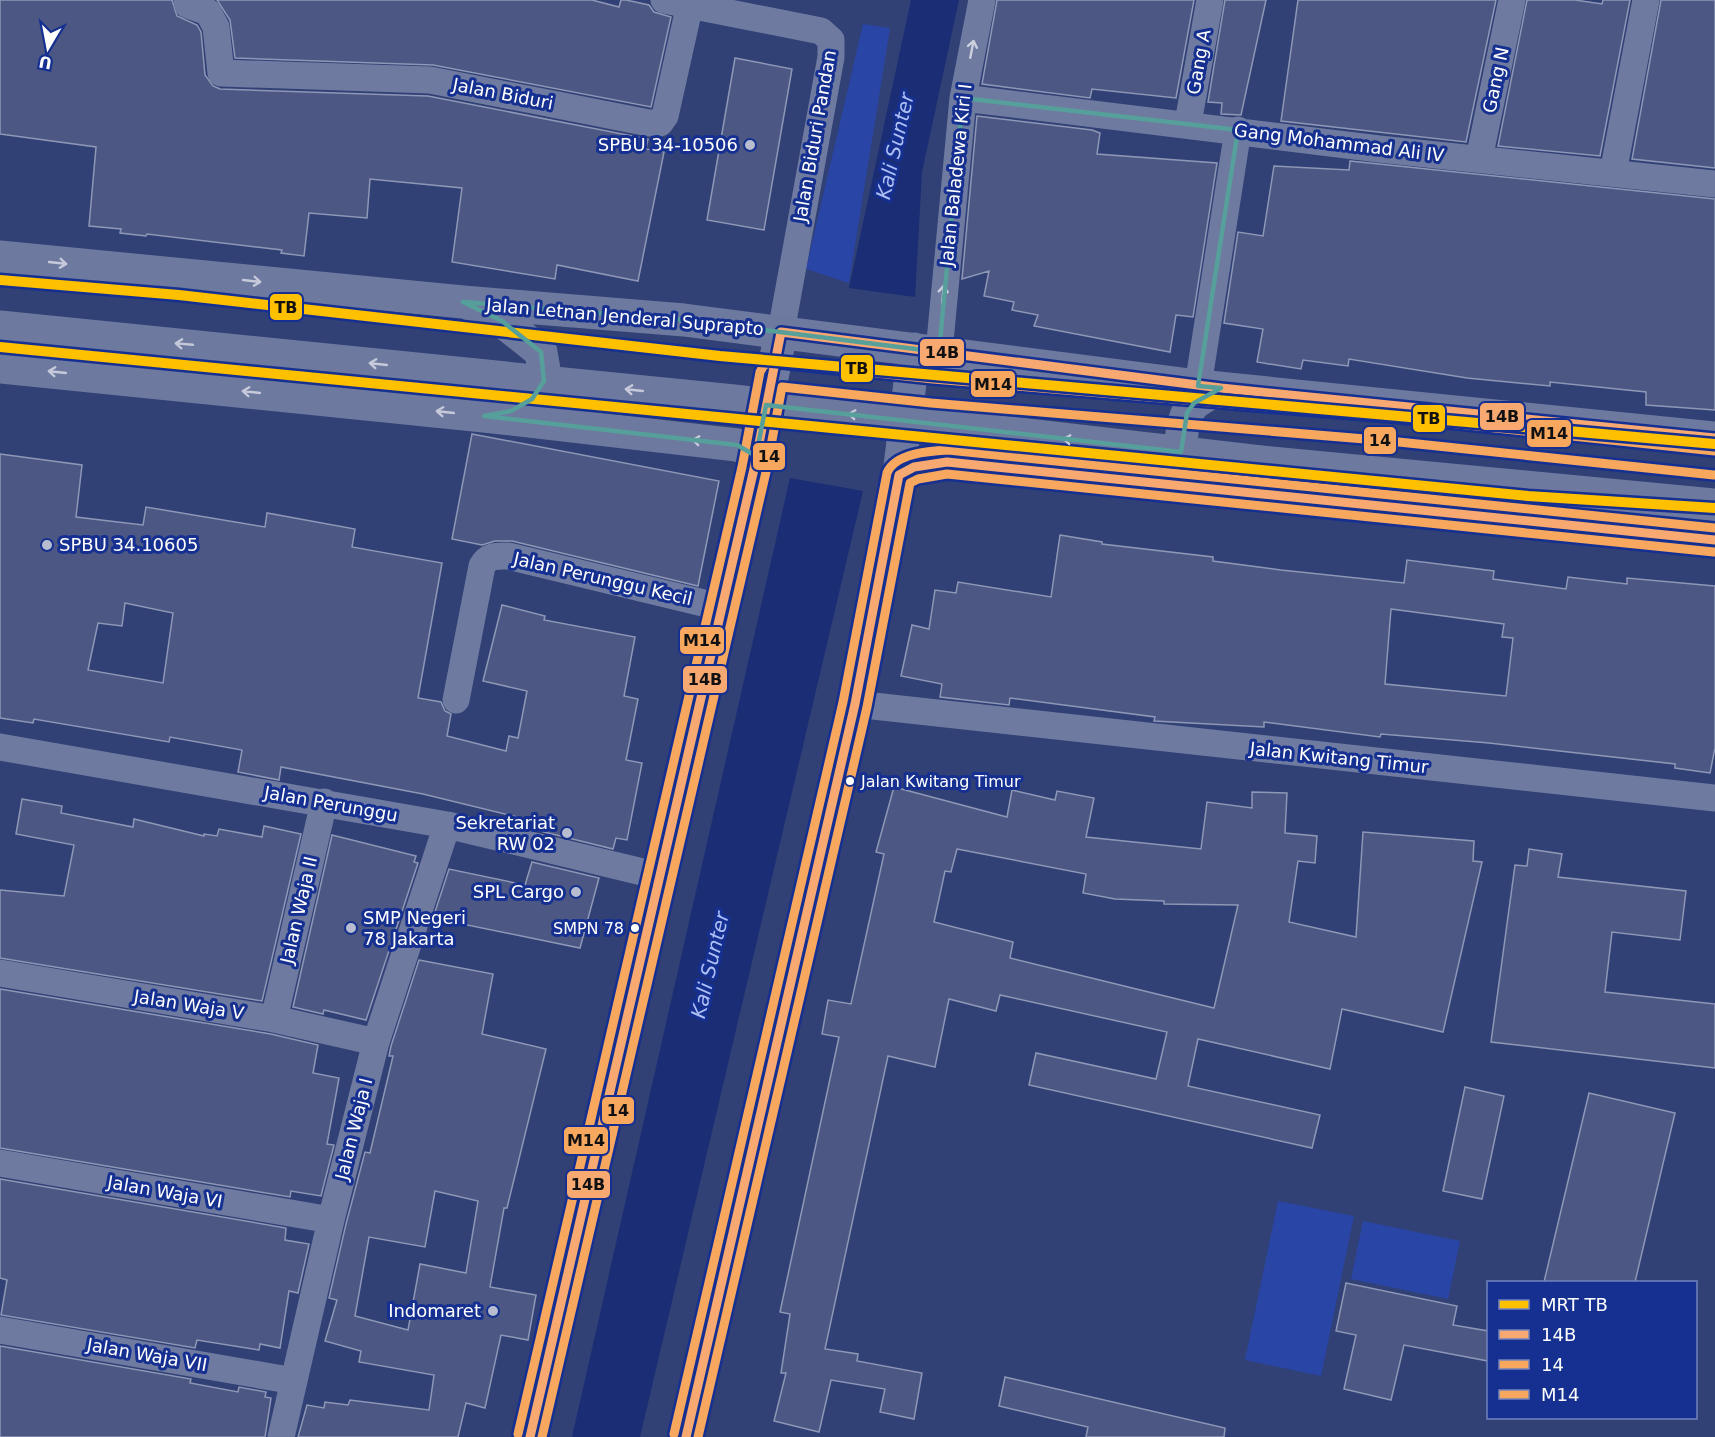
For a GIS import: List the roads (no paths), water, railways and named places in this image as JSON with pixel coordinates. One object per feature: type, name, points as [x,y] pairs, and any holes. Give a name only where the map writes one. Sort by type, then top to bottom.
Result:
[{"type":"main road","name":"Jalan Letnan Jenderal Suprapto","points":[[0,257],[463,302],[684,320],[1209,387],[1715,438]]},
{"type":"main road","points":[[463,302],[502,321],[542,352],[544,381],[532,399],[511,411],[484,416]]},
{"type":"main road","points":[[0,327],[722,400],[1261,462],[1715,505]]},
{"type":"main road","points":[[530,1437],[756,456],[781,332]]},
{"type":"main road","points":[[686,1437],[855,704],[899,475],[927,351]]},
{"type":"main road","points":[[0,367],[484,416],[737,445],[748,449],[756,456]]},
{"type":"main road","points":[[1194,488],[1186,480],[1180,461],[1187,413],[1209,387]]},
{"type":"main road","points":[[899,475],[914,467],[947,462],[1715,540]]},
{"type":"street","name":"Jalan Biduri","points":[[187,0],[188,5],[208,12],[216,27],[221,73],[430,80],[649,123],[660,123],[665,116],[686,2]]},
{"type":"street","name":"Jalan Baladewa Kiri I","points":[[927,351],[963,98],[982,0]]},
{"type":"street","name":"Gang A","points":[[1188,123],[1210,0]]},
{"type":"street","name":"Gang N","points":[[1479,159],[1512,0]]},
{"type":"street","points":[[1612,173],[1647,0]]},
{"type":"street","name":"Jalan Biduri Pandan","points":[[686,2],[821,31],[831,40],[831,57],[781,332]]},
{"type":"street","name":"Gang Mohammad Ali IV","points":[[963,98],[1479,159],[1715,184]]},
{"type":"street","points":[[1209,387],[1238,130]]},
{"type":"street","name":"Jalan Perunggu Kecil","points":[[456,700],[482,566],[486,560],[495,556],[508,556],[720,607]]},
{"type":"street","name":"Jalan Kwitang Timur","points":[[855,704],[1715,798]]},
{"type":"street","name":"Jalan Perunggu","points":[[0,747],[447,825],[659,876]]},
{"type":"street","name":"Jalan Waja II","points":[[274,1019],[324,802]]},
{"type":"street","name":"Jalan Waja I","points":[[281,1437],[331,1220],[376,1042],[447,825]]},
{"type":"street","name":"Jalan Waja V","points":[[0,973],[274,1019],[376,1042]]},
{"type":"street","name":"Jalan Waja VI","points":[[0,1163],[331,1220]]},
{"type":"street","name":"Jalan Waja VII","points":[[0,1330],[294,1381]]},
{"type":"water","name":"Kali Sunter","points":[[911,0],[959,0],[922,172],[915,297],[849,288]]},
{"type":"water","name":"Kali Sunter","points":[[790,478],[863,491],[640,1437],[572,1437]]},
{"type":"metro line","name":"TB","points":[[0,280],[179,295],[720,356],[1715,444]]},
{"type":"metro line","name":"TB","points":[[0,347],[1528,496],[1715,508]]},
{"type":"place","name":"SPBU 34-10506","points":[[750,145]]},
{"type":"place","name":"SPBU 34.10605","points":[[47,545]]},
{"type":"place","name":"Jalan Kwitang Timur","points":[[850,781]]},
{"type":"place","name":"Sekretariat RW 02","points":[[567,833]]},
{"type":"place","name":"SPL Cargo","points":[[576,892]]},
{"type":"place","name":"SMP Negeri 78 Jakarta","points":[[351,928]]},
{"type":"place","name":"SMPN 78","points":[[635,928]]},
{"type":"place","name":"Indomaret","points":[[493,1311]]}]
